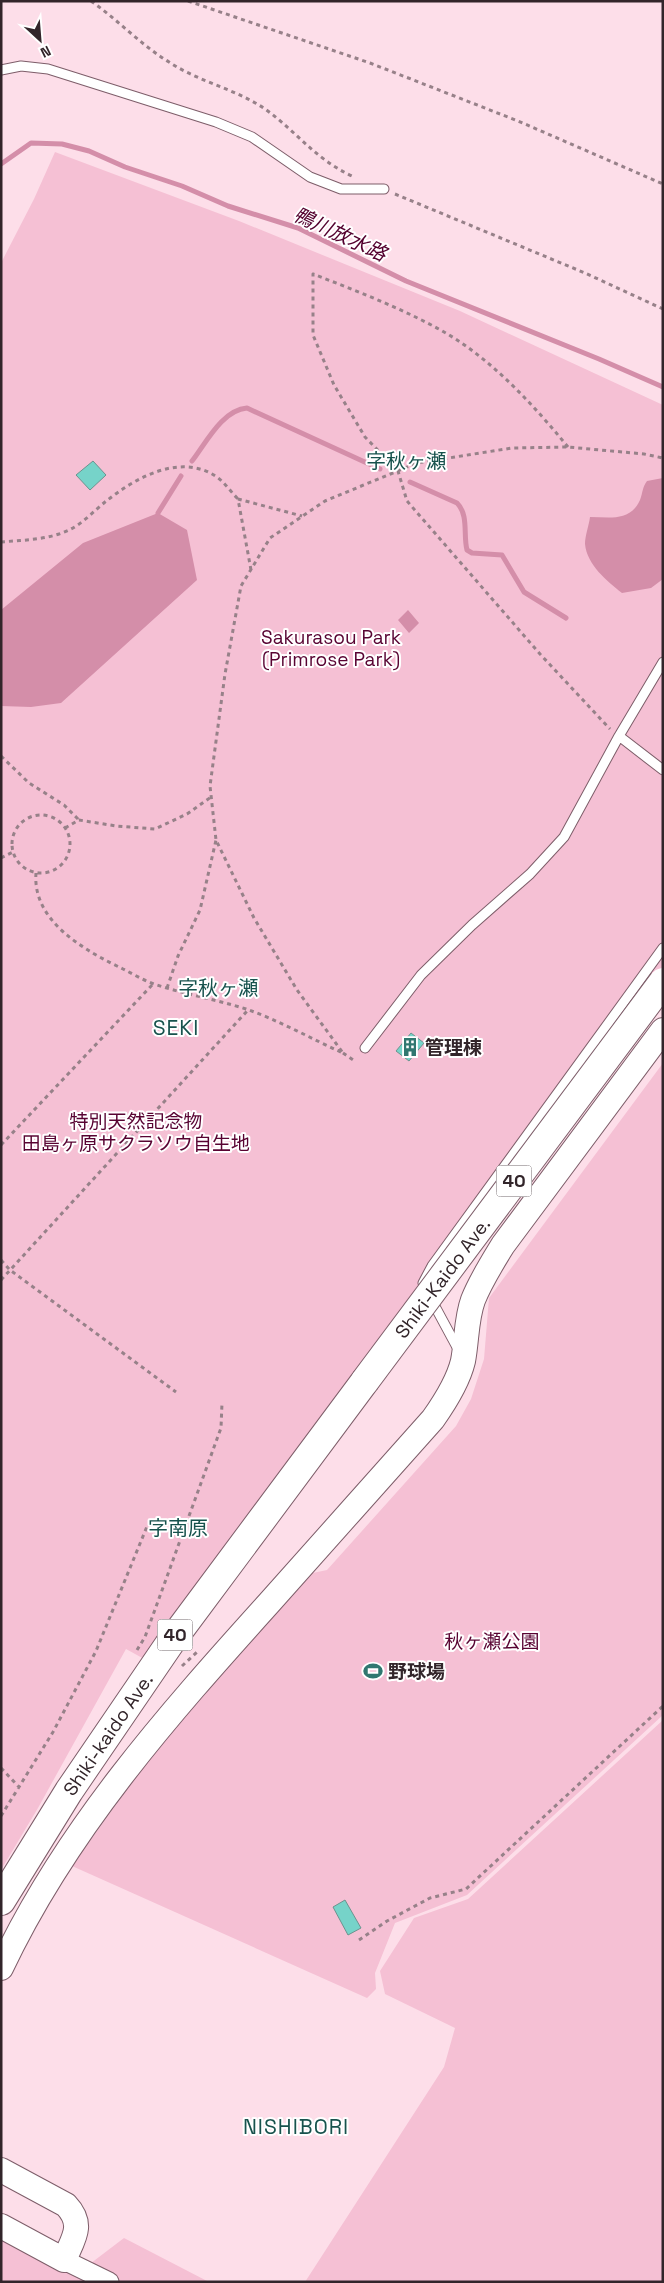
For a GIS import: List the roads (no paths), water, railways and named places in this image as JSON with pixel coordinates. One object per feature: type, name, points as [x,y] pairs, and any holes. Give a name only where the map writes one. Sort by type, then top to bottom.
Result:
[{"type":"main road","name":"Shiki-Kaido Ave.","points":[[365,1381],[663,982]]},
{"type":"main road","name":"Shiki-kaido Ave.","points":[[1,1901],[69,1791],[170,1642],[365,1381]]},
{"type":"street","points":[[1,1968],[17,1935],[60,1863],[136,1755],[238,1637],[433,1419],[453,1386],[463,1362],[466,1329],[473,1301],[483,1276],[503,1245],[663,1030]]},
{"type":"street","points":[[1,2170],[54,2198],[73,2213],[76,2220],[76,2233],[64,2260]]},
{"type":"street","points":[[1,2226],[109,2282]]},
{"type":"lane","points":[[1,70],[21,66],[48,69],[234,129],[252,137],[310,177],[341,189],[384,189]]},
{"type":"lane","points":[[364,1048],[421,975],[554,850],[577,817],[619,736],[663,662]]},
{"type":"lane","points":[[619,736],[663,770]]},
{"type":"lane","points":[[463,1362],[451,1333],[423,1284],[432,1266],[663,948]]},
{"type":"waterway","name":"鴨川放水路","points":[[1,164],[31,143],[62,144],[89,151],[125,167],[182,186],[228,206],[298,228],[406,281],[663,387]]},
{"type":"waterway","points":[[192,461],[222,421],[238,410],[247,408],[380,469]]},
{"type":"waterway","points":[[158,513],[181,476]]},
{"type":"waterway","points":[[410,482],[457,503],[463,513],[467,550],[472,553],[502,555],[524,592],[566,618]]},
{"type":"place","name":"管理棟","points":[[410,1047]]},
{"type":"place","name":"野球場","points":[[373,1671]]},
{"type":"district","name":"字秋ヶ瀬","points":[[406,461]]},
{"type":"district","name":"字秋ヶ瀬","points":[[218,988]]},
{"type":"district","name":"SEKI","points":[[176,1028]]},
{"type":"district","name":"字南原","points":[[178,1528]]},
{"type":"district","name":"NISHIBORI","points":[[296,2127]]},
{"type":"park label","name":"Sakurasou Park (Primrose Park)","points":[[331,648]]},
{"type":"park label","name":"特別天然記念物 田島ヶ原サクラソウ自生地","points":[[136,1132]]},
{"type":"park label","name":"秋ヶ瀬公園","points":[[492,1641]]}]
